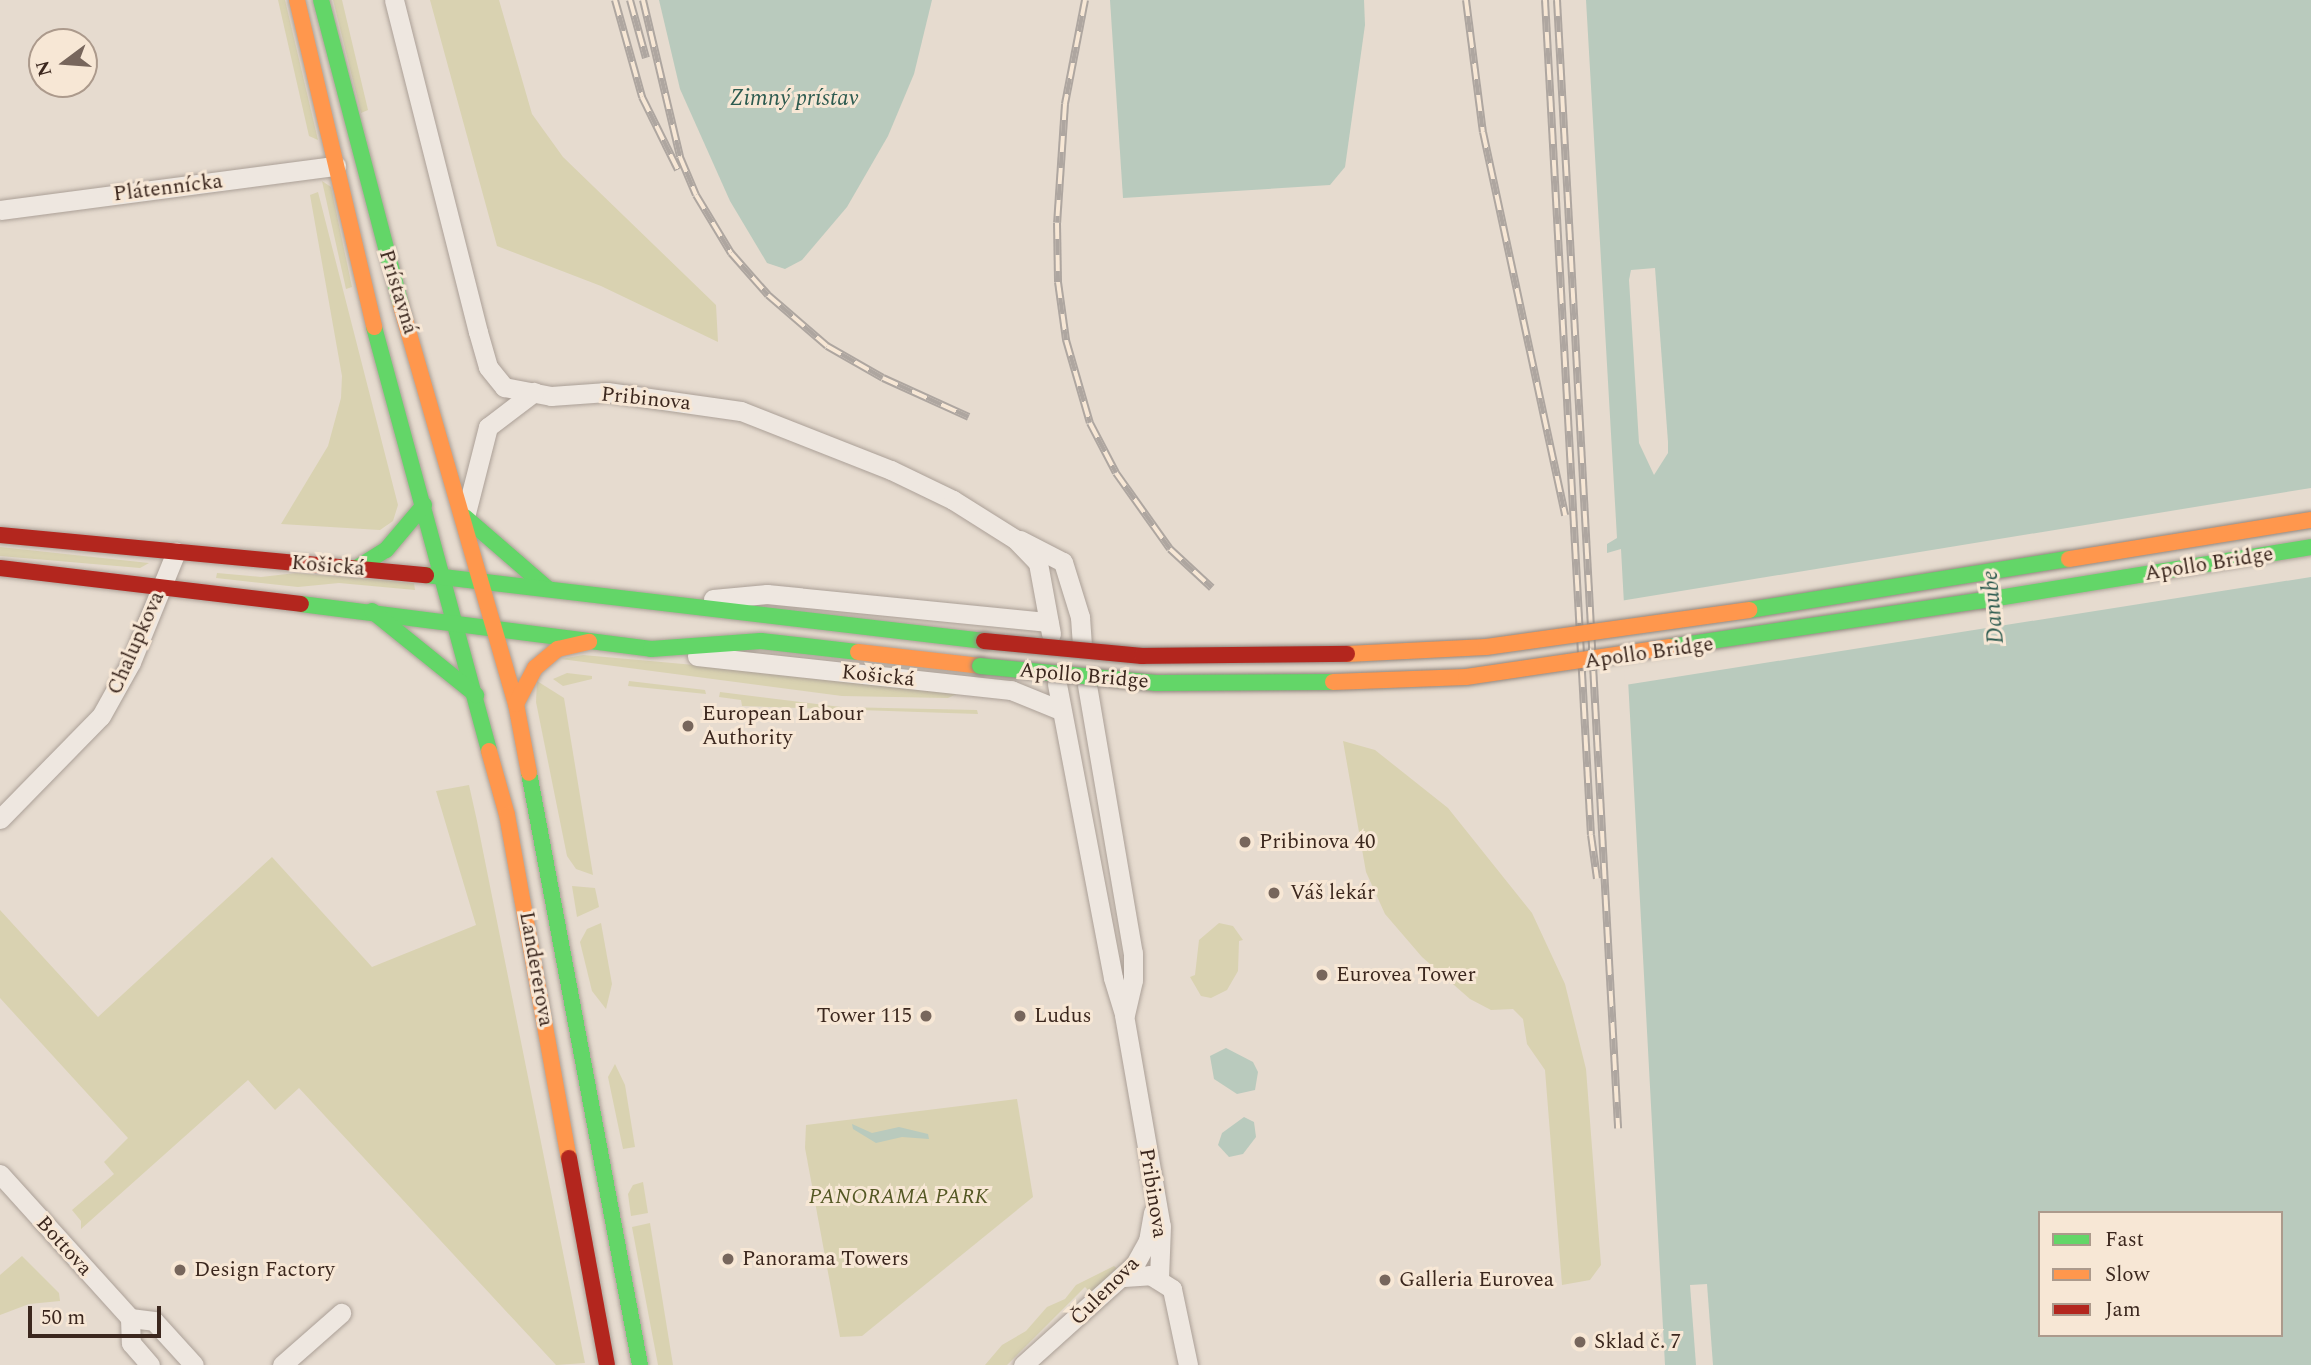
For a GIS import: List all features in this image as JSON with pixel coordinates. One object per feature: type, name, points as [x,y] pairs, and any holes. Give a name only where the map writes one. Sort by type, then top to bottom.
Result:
[{"type":"main road","name":"Prístavná","points":[[297,0],[381,355],[444,577]]},
{"type":"main road","name":"Prístavná","points":[[321,0],[390,268],[483,581]]},
{"type":"main road","points":[[355,569],[386,551],[424,505]]},
{"type":"main road","points":[[465,517],[548,589]]},
{"type":"main road","name":"Apollo Bridge","points":[[984,641],[1142,656],[1337,657],[1473,648],[1685,620],[2311,520]]},
{"type":"main road","name":"Košická","points":[[0,535],[483,581],[656,604],[984,641]]},
{"type":"main road","name":"Apollo Bridge","points":[[980,666],[1156,683],[1373,682],[1466,677],[1701,645],[2311,547]]},
{"type":"main road","name":"Košická","points":[[0,568],[82,575],[161,588],[372,611],[651,649],[761,641],[980,666]]},
{"type":"main road","name":"Landererova","points":[[444,577],[476,695],[528,921],[607,1365]]},
{"type":"main road","name":"Landererova","points":[[483,581],[516,704],[640,1365]]},
{"type":"main road","points":[[372,611],[476,695]]},
{"type":"main road","points":[[516,704],[535,667],[558,649],[592,641]]},
{"type":"street","name":"Pribinova","points":[[394,0],[488,367],[504,387],[534,392],[607,392],[741,411],[891,470],[953,500],[1015,539],[1038,563],[1050,628]]},
{"type":"street","name":"Plátennícka","points":[[0,210],[336,166]]},
{"type":"street","points":[[465,517],[488,427],[534,392]]},
{"type":"street","points":[[1015,539],[1054,554],[1069,577],[1082,643],[1050,628]]},
{"type":"street","name":"Chalupkova","points":[[0,820],[101,716],[131,662],[177,552]]},
{"type":"street","name":"Košická","points":[[656,604],[767,594],[1050,628]]},
{"type":"street","name":"Košická","points":[[651,649],[1011,690],[1060,710]]},
{"type":"street","name":"Pribinova","points":[[1057,684],[1113,978],[1124,1016],[1163,1240],[1159,1278]]},
{"type":"street","name":"Pribinova","points":[[1087,685],[1133,953],[1133,981],[1124,1016]]},
{"type":"street","name":"Bottova","points":[[0,1174],[130,1318]]},
{"type":"street","name":"Čulenova","points":[[1023,1365],[1124,1277],[1144,1252],[1154,1197]]},
{"type":"street","points":[[1124,1277],[1144,1274],[1159,1278],[1176,1297],[1188,1365]]},
{"type":"street","points":[[282,1365],[341,1313]]},
{"type":"street","points":[[150,1365],[131,1343],[130,1318],[154,1321],[194,1365]]},
{"type":"green space","points":[[278,0],[285,0],[318,140],[309,136]]},
{"type":"green space","points":[[333,0],[342,0],[368,110],[361,113]]},
{"type":"green space","points":[[430,0],[499,0],[532,114],[563,157],[716,305],[718,342],[601,286],[497,246]]},
{"type":"green space","points":[[322,181],[331,187],[352,287],[346,289]]},
{"type":"green space","points":[[318,192],[398,505],[393,521],[380,530],[281,524],[328,446],[341,398],[342,376],[310,195]]},
{"type":"green space","points":[[0,547],[149,563],[140,568],[0,556]]},
{"type":"green space","points":[[217,573],[261,577],[296,573],[414,583],[415,590],[339,583],[298,587],[216,578]]},
{"type":"green space","points":[[583,655],[807,675],[959,693],[948,698],[842,696],[561,659]]},
{"type":"green space","points":[[567,673],[592,676],[592,679],[563,686],[553,679]]},
{"type":"green space","points":[[537,681],[564,698],[593,875],[576,869],[567,856],[536,702]]},
{"type":"green space","points":[[629,681],[705,690],[706,694],[628,686]]},
{"type":"green space","points":[[720,692],[841,707],[977,710],[978,714],[742,706],[741,700],[719,697]]},
{"type":"green space","points":[[1343,741],[1375,750],[1448,808],[1532,913],[1565,984],[1586,1069],[1601,1265],[1590,1280],[1562,1285],[1545,1070],[1527,1044],[1523,1019],[1513,1009],[1491,1010],[1470,999],[1422,957],[1385,914],[1366,872]]},
{"type":"green space","points":[[469,785],[585,1363],[556,1365],[299,1088],[275,1110],[248,1080],[81,1229],[81,1221],[72,1210],[114,1174],[104,1162],[128,1138],[0,998],[0,910],[98,1017],[272,857],[372,967],[476,925],[436,791]]},
{"type":"green space","points":[[572,886],[595,888],[599,907],[577,917]]},
{"type":"green space","points":[[601,923],[612,984],[606,1009],[592,991],[580,942],[587,929]]},
{"type":"green space","points":[[1219,923],[1233,926],[1243,940],[1239,941],[1238,971],[1227,990],[1211,998],[1201,996],[1190,977],[1195,975],[1199,940]]},
{"type":"green space","points":[[615,1064],[625,1085],[635,1147],[623,1149],[608,1077]]},
{"type":"green space","name":"PANORAMA PARK","points":[[1017,1099],[1033,1197],[862,1336],[840,1337],[805,1148],[806,1125]]},
{"type":"green space","points":[[643,1182],[648,1213],[631,1216],[628,1194],[633,1185]]},
{"type":"green space","points":[[650,1223],[673,1365],[658,1365],[632,1227]]},
{"type":"green space","points":[[22,1256],[59,1293],[60,1301],[29,1304],[0,1315],[0,1275]]},
{"type":"green space","points":[[1114,1266],[1121,1272],[1095,1297],[1085,1287],[1007,1365],[985,1365],[1002,1345],[1026,1331],[1047,1307],[1065,1299],[1076,1285]]},
{"type":"water","name":"Zimný prístav","points":[[659,0],[932,0],[914,74],[888,136],[847,207],[802,260],[785,269],[767,263],[730,201],[680,89]]},
{"type":"water","points":[[1110,0],[1364,0],[1365,25],[1345,167],[1330,185],[1123,198]]},
{"type":"water","name":"Danube","points":[[1586,0],[2311,0],[2311,1365],[1665,1365],[1621,549],[1607,553],[1607,544],[1617,538]]},
{"type":"water","points":[[1226,1048],[1253,1062],[1258,1072],[1255,1090],[1237,1094],[1214,1079],[1210,1056]]},
{"type":"water","points":[[1244,1117],[1254,1122],[1256,1137],[1243,1154],[1229,1157],[1218,1145],[1222,1133]]},
{"type":"water","points":[[852,1124],[872,1133],[899,1127],[928,1134],[929,1139],[902,1137],[876,1143],[853,1129]]},
{"type":"pier","points":[[1655,268],[1668,453],[1654,475],[1639,443],[1629,280],[1631,270]]},
{"type":"pier","points":[[2311,488],[2311,577],[1625,685],[1620,601]]},
{"type":"pier","points":[[1707,1284],[1713,1365],[1696,1365],[1690,1285]]},
{"type":"railway","points":[[615,0],[642,97],[678,170]]},
{"type":"railway","points":[[630,0],[646,58]]},
{"type":"railway","points":[[643,0],[680,157],[696,195],[731,253],[768,295],[827,346],[883,378],[969,417]]},
{"type":"railway","points":[[1085,0],[1065,104],[1057,223],[1058,282],[1066,340],[1090,423],[1116,473],[1170,549],[1212,588]]},
{"type":"railway","points":[[1466,0],[1483,132],[1565,515]]},
{"type":"railway","points":[[1545,0],[1591,835],[1597,879]]},
{"type":"railway","points":[[1557,0],[1618,1128]]},
{"type":"traffic: fast","points":[[321,0],[401,306]]},
{"type":"traffic: fast","points":[[374,327],[489,751]]},
{"type":"traffic: fast","points":[[355,569],[386,550],[424,505]]},
{"type":"traffic: fast","points":[[465,517],[548,589]]},
{"type":"traffic: fast","points":[[1985,600],[2311,547]]},
{"type":"traffic: fast","points":[[1749,610],[2069,559]]},
{"type":"traffic: fast","points":[[426,575],[984,641]]},
{"type":"traffic: fast","points":[[1670,647],[1985,600]]},
{"type":"traffic: fast","points":[[301,604],[651,649],[761,641],[858,652]]},
{"type":"traffic: fast","points":[[372,611],[476,695]]},
{"type":"traffic: fast","points":[[980,666],[1156,683],[1333,682]]},
{"type":"traffic: fast","points":[[529,773],[640,1365]]},
{"type":"traffic: slow","points":[[297,0],[374,327]]},
{"type":"traffic: slow","points":[[401,306],[516,704],[529,773]]},
{"type":"traffic: slow","points":[[2069,559],[2311,520]]},
{"type":"traffic: slow","points":[[1347,654],[1486,647],[1749,610]]},
{"type":"traffic: slow","points":[[516,704],[535,668],[558,649],[589,642]]},
{"type":"traffic: slow","points":[[1333,682],[1466,677],[1670,647]]},
{"type":"traffic: slow","points":[[858,652],[980,666]]},
{"type":"traffic: slow","points":[[489,751],[507,815],[569,1158]]},
{"type":"traffic: jam","points":[[0,535],[426,575]]},
{"type":"traffic: jam","points":[[0,568],[301,604]]},
{"type":"traffic: jam","points":[[984,641],[1142,656],[1347,654]]},
{"type":"traffic: jam","points":[[569,1158],[607,1365]]},
{"type":"place","name":"European Labour Authority","points":[[688,726]]},
{"type":"place","name":"Pribinova 40","points":[[1245,842]]},
{"type":"place","name":"Váš lekár","points":[[1274,893]]},
{"type":"place","name":"Eurovea Tower","points":[[1322,975]]},
{"type":"place","name":"Tower 115","points":[[926,1016]]},
{"type":"place","name":"Ludus","points":[[1020,1016]]},
{"type":"place","name":"Panorama Towers","points":[[728,1259]]},
{"type":"place","name":"Design Factory","points":[[180,1270]]},
{"type":"place","name":"Galleria Eurovea","points":[[1385,1280]]},
{"type":"place","name":"Sklad č. 7","points":[[1580,1342]]}]
